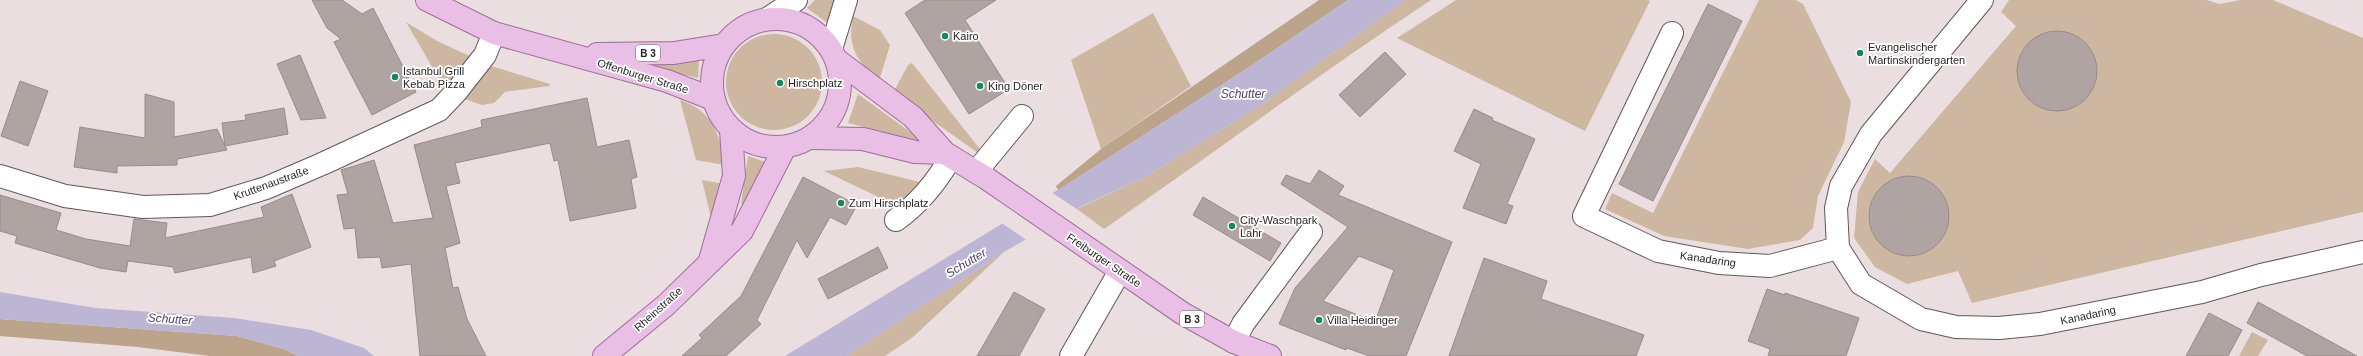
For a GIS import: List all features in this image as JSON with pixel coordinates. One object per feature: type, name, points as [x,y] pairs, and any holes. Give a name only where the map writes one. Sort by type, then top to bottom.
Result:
[{"type":"main road","name":"Offenburger Straße","points":[[427,0],[494,33],[667,81],[713,100]]},
{"type":"main road","name":"B 3","points":[[724,45],[743,27],[767,19],[786,19],[803,24],[819,34],[834,55]]},
{"type":"main road","name":"Offenburger Straße","points":[[572,54],[674,53],[724,45]]},
{"type":"main road","points":[[713,100],[711,80],[715,62],[724,45]]},
{"type":"main road","points":[[810,138],[827,124],[837,104],[841,82],[834,55]]},
{"type":"main road","name":"Freiburger Straße","points":[[834,55],[913,117],[948,155],[981,175],[1182,313],[1234,342],[1270,356]]},
{"type":"main road","name":"B 3","points":[[713,100],[720,116],[731,130],[748,142],[767,148],[785,147],[810,138]]},
{"type":"main road","name":"Rheinstraße","points":[[710,260],[734,176],[731,130]]},
{"type":"main road","name":"Freiburger Straße","points":[[810,138],[857,139],[915,152],[948,155]]},
{"type":"main road","name":"Rheinstraße","points":[[604,356],[666,305],[710,260],[742,231],[785,147]]},
{"type":"street","points":[[767,19],[796,0]]},
{"type":"street","points":[[834,55],[846,0]]},
{"type":"street","name":"Kanadaring","points":[[1982,0],[1871,134],[1842,186],[1836,208],[1838,248],[1861,284],[1922,319],[1956,327],[1998,328],[2040,324],[2202,292],[2261,275],[2363,252]]},
{"type":"street","name":"Kruttenaustraße","points":[[0,176],[65,196],[144,208],[210,205],[266,188],[439,110],[456,92],[485,55],[494,33]]},
{"type":"street","name":"Kanadaring","points":[[1672,33],[1584,216],[1658,251],[1719,263],[1770,266],[1838,248]]},
{"type":"street","points":[[981,175],[1022,116]]},
{"type":"street","points":[[896,220],[914,207],[933,186],[948,155]]},
{"type":"street","points":[[1234,342],[1243,324],[1311,232]]},
{"type":"street","points":[[1070,356],[1120,271]]},
{"type":"shaded area","points":[[815,0],[837,0],[829,24],[807,8]]},
{"type":"shaded area","points":[[1319,0],[1348,0],[1251,66],[1058,190],[1056,186],[1101,149]]},
{"type":"shaded area","points":[[1406,0],[1431,0],[1104,229],[1077,209],[1147,176],[1258,107]]},
{"type":"shaded area","points":[[1456,0],[1650,1],[1585,131],[1397,38]]},
{"type":"shaded area","points":[[1759,0],[1796,0],[1803,4],[1851,102],[1844,142],[1818,196],[1813,228],[1800,240],[1748,249],[1664,236],[1605,209],[1612,193],[1653,213]]},
{"type":"shaded area","points":[[2009,0],[2206,0],[2220,4],[2240,0],[2273,0],[2363,38],[2363,212],[1972,303],[1958,271],[1907,284],[1875,267],[1854,238],[1858,192],[1875,159],[1890,173],[2016,26],[2001,12]]},
{"type":"shaded area","points":[[1153,13],[1191,86],[1101,149],[1071,60]]},
{"type":"shaded area","points":[[853,16],[880,30],[890,45],[879,81],[864,67],[855,52],[851,36]]},
{"type":"shaded area","points":[[406,22],[437,41],[474,58],[445,89]]},
{"type":"shaded area","points":[[774,34],[792,38],[808,48],[818,64],[822,82],[818,100],[808,116],[792,126],[774,130],[756,126],[740,116],[730,100],[726,82],[730,64],[740,48],[756,38]]},
{"type":"shaded area","points":[[699,59],[698,78],[643,65]]},
{"type":"shaded area","points":[[912,63],[983,153],[981,155],[893,93],[908,65]]},
{"type":"shaded area","points":[[488,65],[550,84],[549,86],[505,92],[494,103],[482,105],[462,98]]},
{"type":"shaded area","points":[[858,94],[924,142],[848,123]]},
{"type":"shaded area","points":[[680,100],[691,104],[707,117],[717,133],[723,154],[724,165],[696,160]]},
{"type":"shaded area","points":[[748,156],[768,163],[746,208],[741,204]]},
{"type":"shaded area","points":[[858,167],[920,182],[914,195],[908,202],[905,204],[895,205],[824,171]]},
{"type":"shaded area","points":[[702,180],[724,184],[713,226]]},
{"type":"shaded area","points":[[1004,252],[913,337],[885,356],[847,356]]},
{"type":"shaded area","points":[[0,319],[237,336],[284,349],[298,356],[210,356],[138,347],[0,336]]},
{"type":"shaded area","points":[[2252,332],[2268,340],[2258,356],[2239,356]]},
{"type":"water","name":"Schutter","points":[[1348,0],[1406,0],[1258,107],[1147,176],[1082,206],[1004,252],[847,356],[785,356],[1074,180],[1251,66]]},
{"type":"water","name":"Schutter","points":[[0,292],[95,308],[234,318],[311,330],[364,348],[374,356],[298,356],[284,349],[237,336],[0,319]]},
{"type":"pier","points":[[1051,192],[1078,210],[1028,241],[1000,222]]},
{"type":"building","points":[[312,0],[342,0],[362,14],[373,8],[416,92],[372,115],[334,42],[341,39],[327,28]]},
{"type":"building","points":[[925,0],[996,0],[965,20],[1009,89],[969,114],[905,13]]},
{"type":"building","points":[[1708,4],[1742,21],[1653,201],[1619,184]]},
{"type":"building","points":[[2049,31],[2065,31],[2086,42],[2097,63],[2097,79],[2086,100],[2065,111],[2049,111],[2035,105],[2028,100],[2023,93],[2017,79],[2017,63],[2023,49],[2028,42],[2035,37]]},
{"type":"building","points":[[1385,52],[1406,74],[1360,117],[1339,95]]},
{"type":"building","points":[[300,55],[326,118],[301,120],[277,64]]},
{"type":"building","points":[[20,81],[48,91],[28,146],[1,136]]},
{"type":"building","points":[[145,94],[174,102],[174,137],[217,129],[227,150],[177,159],[177,165],[117,166],[117,173],[74,167],[80,127],[145,138]]},
{"type":"building","points":[[587,98],[597,147],[629,140],[637,177],[631,179],[636,208],[570,221],[558,160],[554,161],[550,143],[455,163],[460,183],[446,186],[460,243],[445,248],[453,288],[458,287],[467,319],[486,356],[420,356],[411,264],[382,268],[380,257],[358,258],[355,228],[344,229],[337,195],[348,194],[341,170],[374,160],[393,223],[433,218],[414,145],[482,127],[481,120]]},
{"type":"building","points":[[284,108],[288,134],[225,146],[222,123],[246,120],[245,115]]},
{"type":"building","points":[[1474,109],[1493,118],[1492,120],[1535,139],[1507,204],[1513,206],[1506,224],[1463,208],[1481,164],[1454,151]]},
{"type":"building","points":[[1319,170],[1344,186],[1338,195],[1452,242],[1406,356],[1369,356],[1347,348],[1346,350],[1279,324],[1295,288],[1348,227],[1281,184],[1286,175],[1310,184]],"holes":[[[1359,256],[1394,270],[1375,322],[1323,301]]]},
{"type":"building","points":[[1901,176],[1917,176],[1938,187],[1949,208],[1949,224],[1938,245],[1917,256],[1901,256],[1887,250],[1880,245],[1875,238],[1869,224],[1869,208],[1875,194],[1880,187],[1887,182]]},
{"type":"building","points":[[803,177],[857,205],[846,225],[830,217],[807,258],[797,240],[757,320],[761,324],[726,356],[682,356],[702,338],[699,335],[741,296]]},
{"type":"building","points":[[292,194],[311,247],[274,261],[276,266],[253,273],[251,257],[175,273],[173,267],[128,261],[126,272],[100,268],[15,243],[17,236],[0,231],[0,195],[61,213],[56,230],[86,239],[130,246],[134,219],[167,223],[165,238],[264,217],[261,207]]},
{"type":"building","name":"City-Waschpark Lahr","points":[[1203,197],[1281,243],[1270,261],[1193,215]]},
{"type":"building","points":[[878,247],[888,268],[828,299],[818,279]]},
{"type":"building","points":[[1484,258],[1547,281],[1541,299],[1644,335],[1636,356],[1449,356]]},
{"type":"building","points":[[1767,289],[1785,295],[1785,293],[1859,318],[1846,356],[1768,356],[1770,349],[1748,341]]},
{"type":"building","points":[[1014,292],[1045,309],[1019,356],[977,356]]},
{"type":"building","points":[[2258,302],[2357,356],[2307,356],[2247,323]]},
{"type":"building","points":[[2209,313],[2242,330],[2228,356],[2186,356]]},
{"type":"place","name":"Kairo","points":[[945,36]]},
{"type":"place","name":"Evangelischer Martinskindergarten","points":[[1860,53]]},
{"type":"place","name":"Istanbul Grill Kebab Pizza","points":[[395,77]]},
{"type":"place","name":"Hirschplatz","points":[[780,83]]},
{"type":"place","name":"King Döner","points":[[980,86]]},
{"type":"place","name":"Zum Hirschplatz","points":[[841,203]]},
{"type":"place","name":"City-Waschpark Lahr","points":[[1232,226]]},
{"type":"place","name":"Villa Heidinger","points":[[1319,320]]}]
